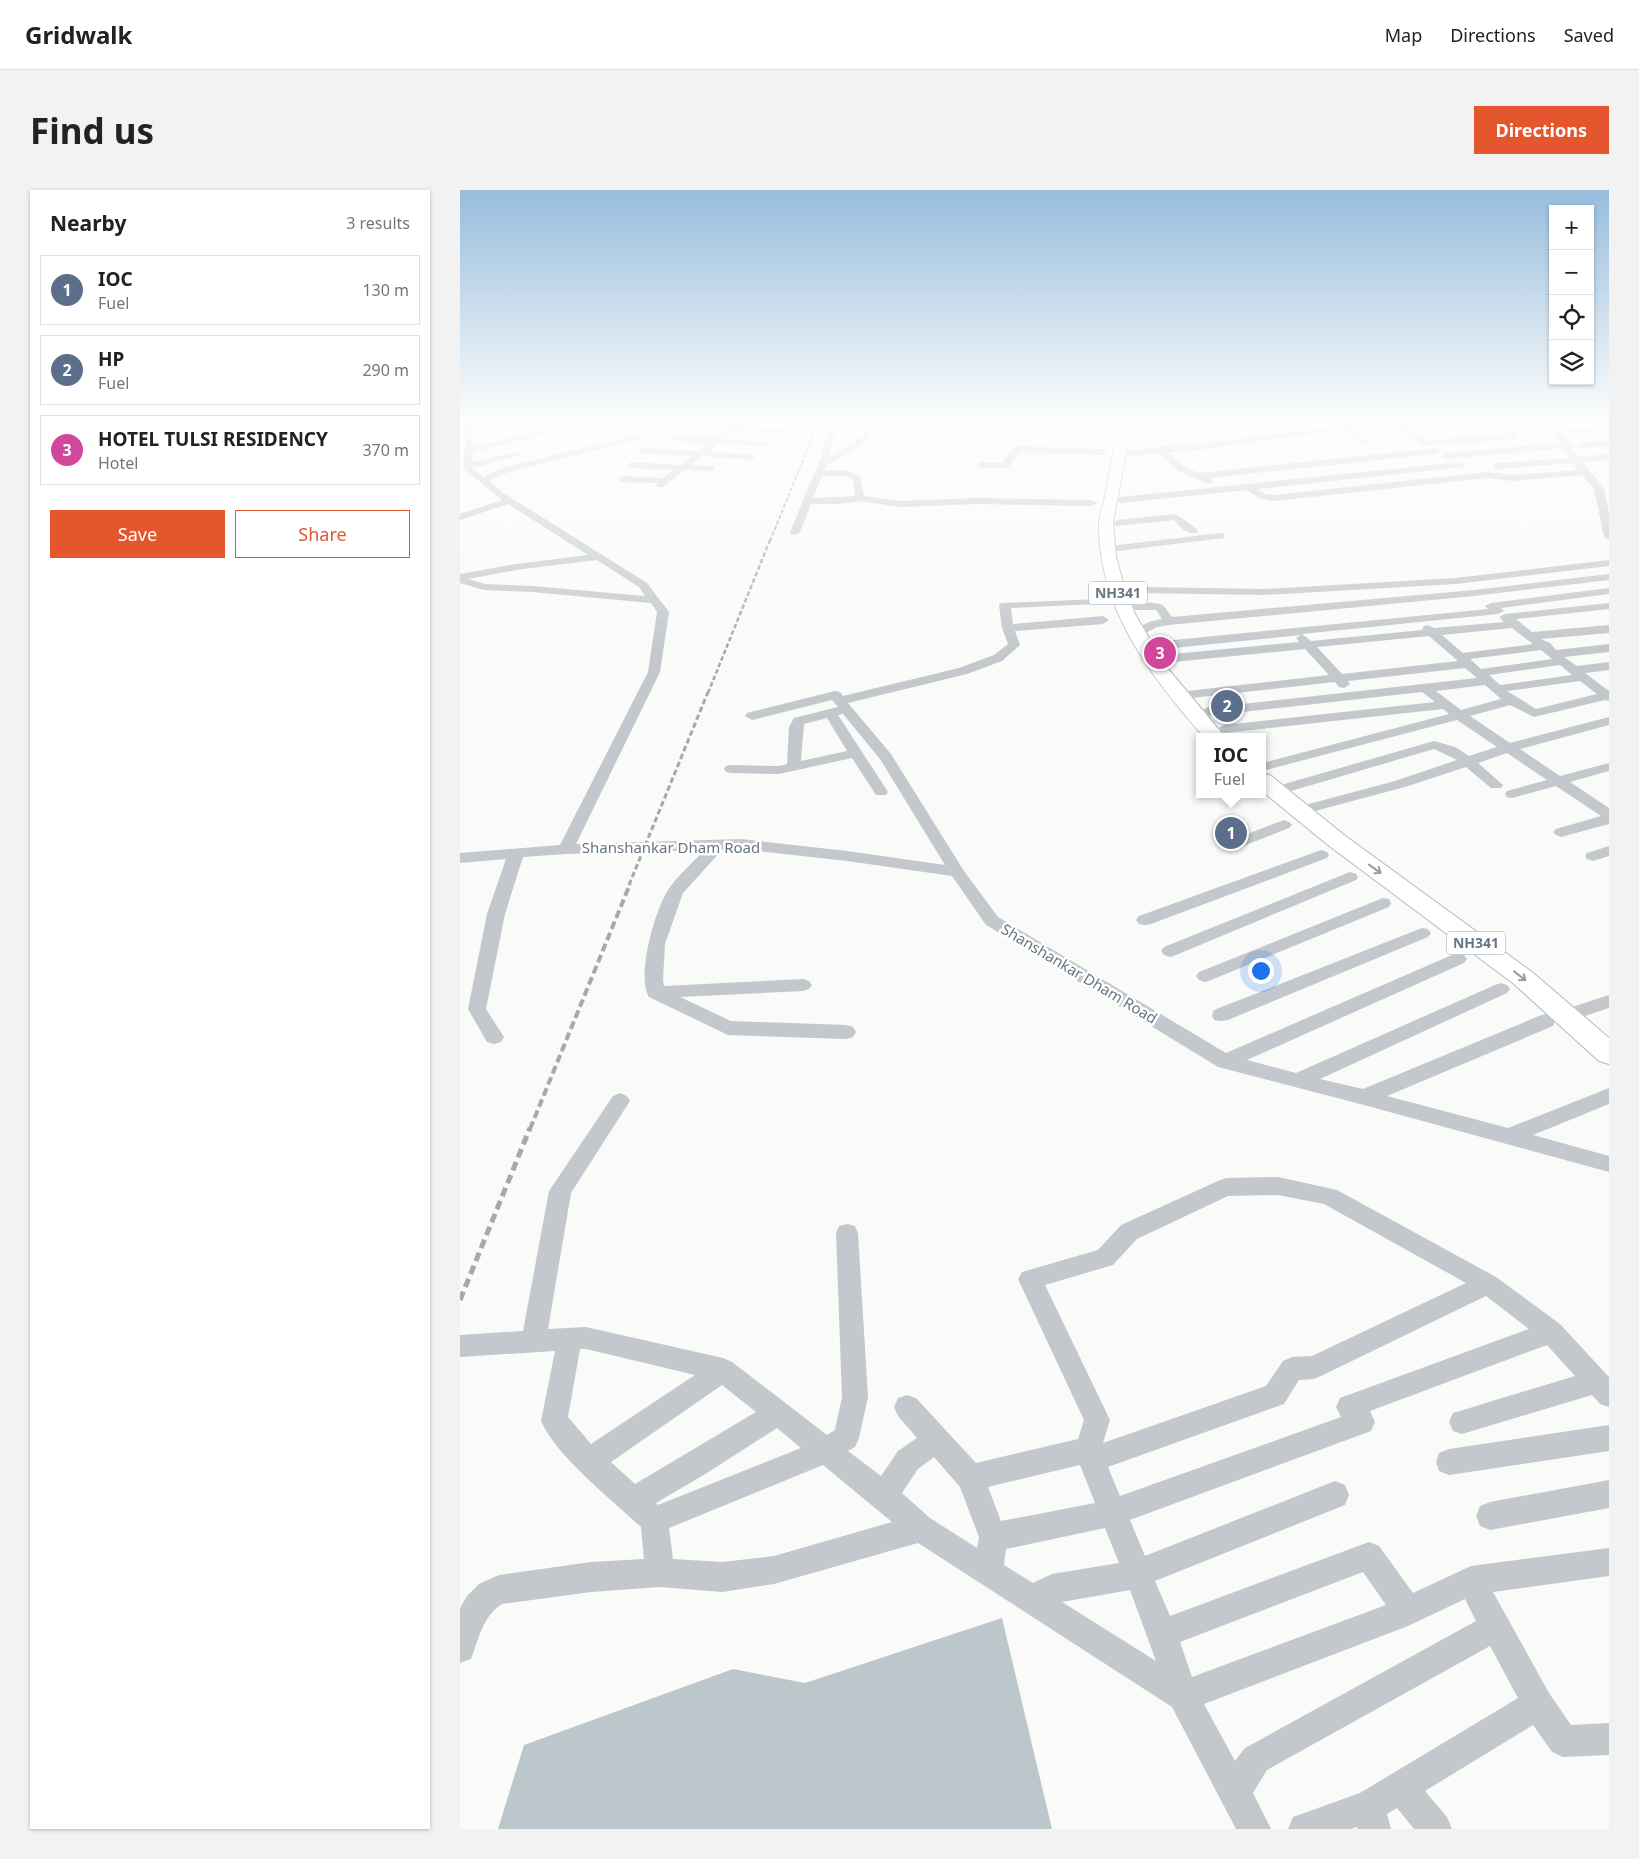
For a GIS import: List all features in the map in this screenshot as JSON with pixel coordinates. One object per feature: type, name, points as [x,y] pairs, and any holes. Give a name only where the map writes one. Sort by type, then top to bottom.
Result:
[{"type":"highway","name":"NH341","points":[[1113,497],[1111,571],[1128,598],[1128,619],[1156,655],[1187,705],[1220,733]]},
{"type":"highway","name":"NH341","points":[[1266,784],[1326,845],[1445,919],[1523,978],[1556,1018],[1608,1052]]},
{"type":"street","points":[[507,497],[643,585],[663,612],[654,672],[566,848]]},
{"type":"street","points":[[795,532],[808,497]]},
{"type":"street","points":[[1120,500],[1144,497]]},
{"type":"street","points":[[1601,497],[1607,515]]},
{"type":"street","points":[[807,501],[838,501],[861,498],[898,506],[959,501],[1092,503]]},
{"type":"street","points":[[460,517],[511,500]]},
{"type":"street","points":[[1111,525],[1176,516],[1188,528],[1158,530]]},
{"type":"street","points":[[1118,548],[1220,536]]},
{"type":"street","points":[[460,579],[525,566],[599,557]]},
{"type":"street","points":[[1169,621],[1159,607],[1128,598],[1133,585],[1138,590],[1265,592],[1456,581],[1609,563]]},
{"type":"street","points":[[1144,630],[1153,624],[1169,621],[1474,593],[1609,577]]},
{"type":"street","points":[[460,579],[484,587],[532,589],[654,600]]},
{"type":"street","points":[[1456,581],[1532,636],[1608,696]]},
{"type":"street","points":[[1359,586],[1400,622]]},
{"type":"street","points":[[1156,655],[1433,634],[1503,615],[1609,591]]},
{"type":"street","points":[[794,768],[796,727],[799,721],[830,714],[843,705],[963,671],[998,658],[1014,646],[1008,628],[1004,605],[1096,601]]},
{"type":"street","points":[[1156,655],[1296,632],[1418,620],[1607,608]]},
{"type":"street","points":[[1276,611],[1338,678],[1374,713],[1422,748]]},
{"type":"street","points":[[1008,628],[1103,620]]},
{"type":"street","points":[[1418,620],[1488,681],[1534,714],[1608,696]]},
{"type":"street","points":[[1532,636],[1609,629]]},
{"type":"street","points":[[1192,694],[1338,678],[1464,660],[1555,654],[1609,648]]},
{"type":"street","points":[[1488,681],[1555,654]]},
{"type":"street","points":[[1206,712],[1488,681],[1579,673],[1609,666]]},
{"type":"street","points":[[1425,688],[1459,715],[1609,817]]},
{"type":"street","points":[[752,716],[835,695],[886,757],[958,872]]},
{"type":"street","points":[[1266,766],[1399,732],[1512,700]]},
{"type":"street","points":[[1220,733],[1446,705]]},
{"type":"street","points":[[830,714],[881,792]]},
{"type":"street","points":[[1334,718],[1360,742],[1364,756],[1406,788]]},
{"type":"street","points":[[1310,808],[1406,788],[1466,761],[1609,721]]},
{"type":"street","points":[[1232,845],[1285,808],[1374,764],[1422,748],[1438,745],[1466,761],[1496,785]]},
{"type":"street","points":[[731,769],[779,770],[856,753]]},
{"type":"street","points":[[1512,794],[1609,767]]},
{"type":"street","points":[[1561,832],[1609,817]]},
{"type":"street","name":"Shanshankar Dham Road","points":[[460,858],[566,848],[741,844],[847,856],[958,872],[992,921],[1224,1062],[1364,1097],[1609,1164]]},
{"type":"street","points":[[656,993],[654,980],[656,944],[675,892],[718,845]]},
{"type":"street","points":[[1145,920],[1326,845]]},
{"type":"street","points":[[1593,856],[1609,851]]},
{"type":"street","points":[[494,1037],[476,1009],[496,914],[516,853]]},
{"type":"street","points":[[1170,951],[1350,878]]},
{"type":"street","points":[[1205,976],[1383,902]]},
{"type":"street","points":[[1221,1015],[1422,933]]},
{"type":"street","points":[[1224,1062],[1458,959]]},
{"type":"street","points":[[656,993],[802,984]]},
{"type":"street","points":[[1296,1081],[1501,989]]},
{"type":"street","points":[[656,993],[728,1028],[846,1032]]},
{"type":"street","points":[[1364,1097],[1556,1018],[1609,1001]]},
{"type":"street","points":[[1510,1136],[1609,1096]]},
{"type":"street","points":[[534,1341],[560,1191],[620,1101]]},
{"type":"street","points":[[1254,1829],[1235,1790],[1183,1696],[1162,1634],[1090,1455],[1098,1420],[1030,1279],[1105,1258],[1128,1232],[1226,1187],[1278,1186],[1329,1196],[1488,1284],[1551,1332],[1603,1388],[1462,1422]]},
{"type":"street","points":[[654,1520],[825,1451],[846,1438],[855,1397],[847,1233]]},
{"type":"street","points":[[971,1478],[1090,1455],[1275,1395],[1292,1369],[1314,1367],[1488,1284]]},
{"type":"street","points":[[993,1537],[1113,1513],[1362,1422],[1349,1407],[1551,1332]]},
{"type":"street","points":[[460,1346],[586,1338],[723,1370],[884,1496],[920,1528],[1183,1696]]},
{"type":"street","points":[[570,1339],[554,1421],[590,1461],[654,1520],[660,1573]]},
{"type":"street","points":[[590,1461],[723,1370]]},
{"type":"street","points":[[907,1408],[971,1478],[993,1537],[989,1572]]},
{"type":"street","points":[[633,1501],[697,1464],[777,1413]]},
{"type":"street","points":[[1449,1462],[1609,1438]]},
{"type":"street","points":[[884,1496],[908,1460],[936,1440]]},
{"type":"street","points":[[1490,1516],[1609,1494]]},
{"type":"street","points":[[1031,1600],[1052,1588],[1137,1574],[1335,1495]]},
{"type":"street","points":[[460,1648],[477,1604],[488,1594],[499,1590],[591,1577],[660,1573],[722,1577],[774,1570],[920,1528]]},
{"type":"street","points":[[1162,1634],[1369,1556],[1408,1611]]},
{"type":"street","points":[[1183,1696],[1408,1611],[1471,1581],[1609,1562]]},
{"type":"street","points":[[1471,1581],[1538,1704],[1563,1741],[1609,1739]]},
{"type":"street","points":[[1235,1790],[1256,1759],[1495,1627]]},
{"type":"street","points":[[1305,1829],[1372,1818],[1401,1787],[1538,1704]]},
{"type":"street","points":[[1401,1787],[1436,1829]]},
{"type":"shaded area","points":[[1002,1618],[1052,1829],[498,1829],[524,1745],[733,1669],[805,1683]]},
{"type":"railway","points":[[770,541],[788,497]]},
{"type":"railway","points":[[708,693],[770,540]]},
{"type":"railway","points":[[629,885],[708,692]]},
{"type":"railway","points":[[530,1129],[630,884]]},
{"type":"railway","points":[[460,1300],[530,1128]]},
{"type":"place","name":"HOTEL TULSI RESIDENCY","points":[[1160,653]]},
{"type":"place","name":"HP","points":[[1227,706]]},
{"type":"place","name":"IOC","points":[[1231,833]]}]
